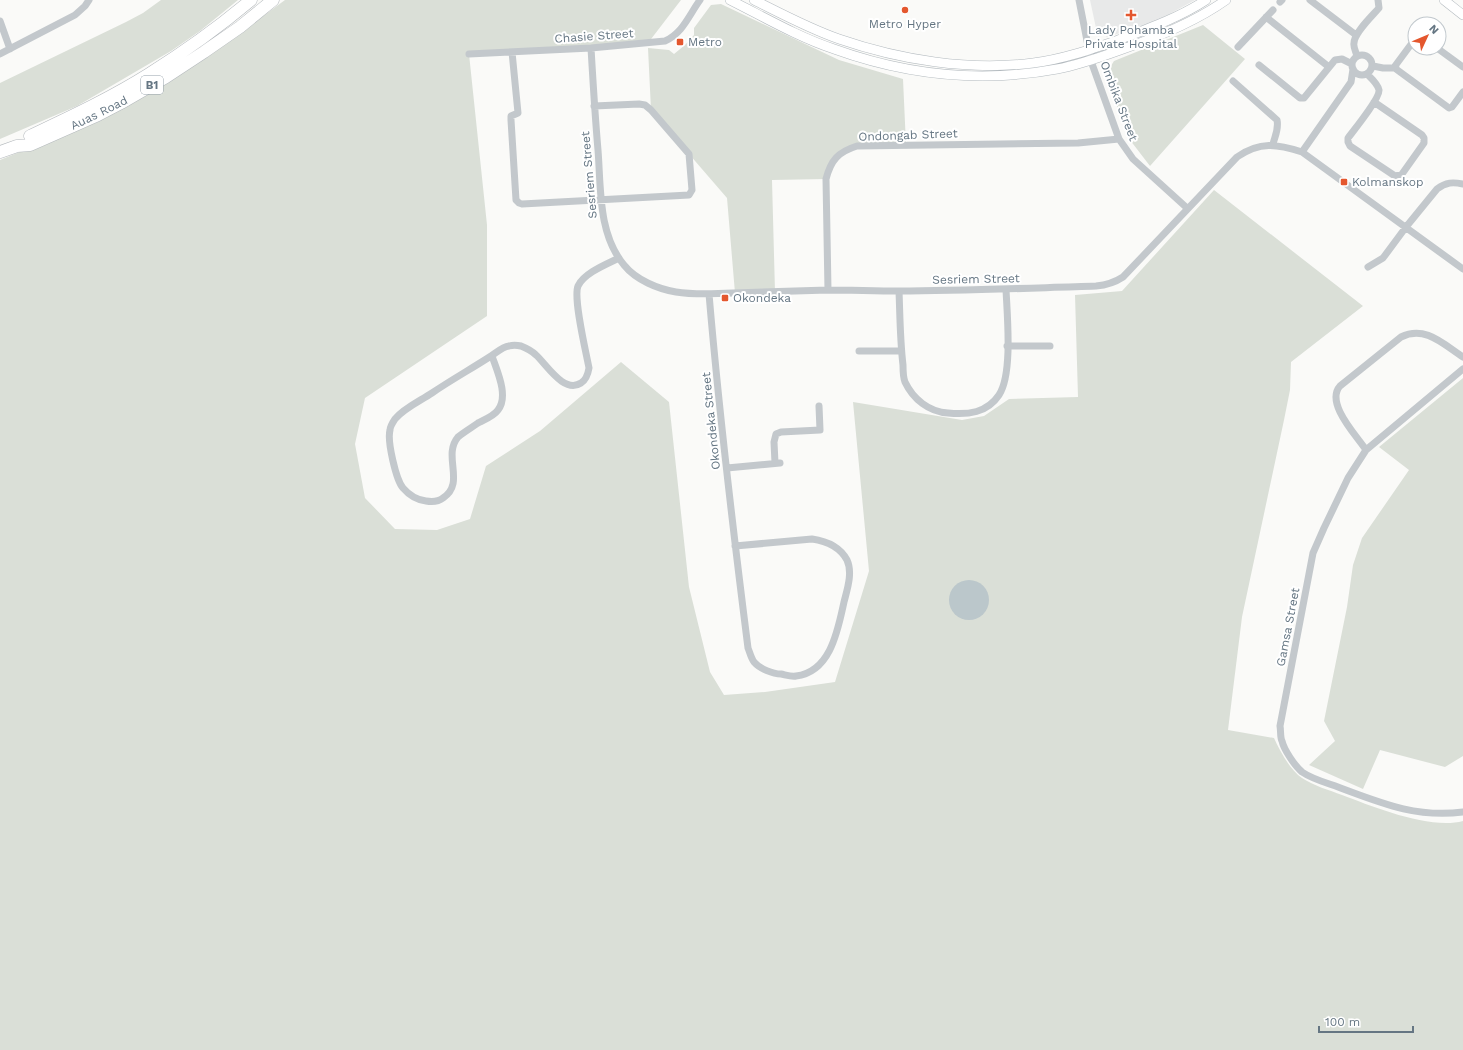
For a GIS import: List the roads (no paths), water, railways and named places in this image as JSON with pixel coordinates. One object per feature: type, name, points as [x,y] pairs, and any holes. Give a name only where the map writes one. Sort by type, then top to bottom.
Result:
[{"type":"highway","name":"Auas Road","points":[[6,149],[80,113],[149,75],[231,17],[251,0]]},
{"type":"highway","name":"Auas Road","points":[[6,149],[30,145],[98,115],[144,90],[228,35],[273,0]]},
{"type":"main road","points":[[730,0],[799,35],[834,49],[876,62],[906,69],[969,76],[998,77],[1058,69],[1091,61],[1142,43],[1187,23],[1226,0]]},
{"type":"main road","points":[[754,0],[803,24],[839,39],[879,51],[916,59],[969,65],[999,66],[1033,63],[1088,51],[1143,31],[1192,9],[1206,0]]},
{"type":"main road","points":[[1444,0],[1463,15]]},
{"type":"street","points":[[0,54],[75,15],[89,0]]},
{"type":"street","name":"Chasie Street","points":[[469,54],[591,48],[656,42],[673,37],[684,26],[700,0]]},
{"type":"street","name":"Ombika Street","points":[[1079,0],[1088,51],[1119,139],[1133,159],[1187,208]]},
{"type":"street","points":[[1310,0],[1356,35]]},
{"type":"street","points":[[1357,56],[1354,46],[1356,35],[1378,8],[1378,0]]},
{"type":"street","points":[[1238,47],[1273,10]]},
{"type":"street","points":[[1266,17],[1329,67]]},
{"type":"street","points":[[0,20],[10,50]]},
{"type":"street","name":"Sesriem Street","points":[[591,48],[594,106],[606,229],[619,258],[625,267],[639,278],[658,287],[678,292],[709,294],[828,290],[899,291],[1006,289],[1096,286],[1116,282],[1132,268],[1187,208],[1237,157],[1253,148],[1272,144],[1285,146],[1302,152],[1463,269]]},
{"type":"street","points":[[512,52],[518,113],[511,116],[510,120],[516,200],[519,203],[689,195],[692,190],[689,154],[652,110],[645,105],[639,104],[594,106]]},
{"type":"street","points":[[1396,68],[1407,52]]},
{"type":"street","points":[[1302,152],[1351,82],[1370,72],[1373,66],[1369,57],[1362,54],[1354,59],[1351,82]]},
{"type":"street","points":[[1447,55],[1463,67]]},
{"type":"street","points":[[1259,65],[1300,98],[1307,96],[1335,60],[1342,59],[1352,66],[1357,74],[1366,75],[1378,88],[1379,92],[1374,102],[1348,138],[1348,142],[1350,146],[1395,176],[1399,176],[1402,174],[1424,142],[1424,138],[1422,135],[1374,102]]},
{"type":"street","points":[[1373,66],[1396,68],[1449,108],[1452,107],[1463,92]]},
{"type":"street","points":[[1233,81],[1277,120],[1277,131],[1272,144]]},
{"type":"street","name":"Ondongab Street","points":[[828,290],[826,179],[832,162],[846,149],[857,146],[1078,143],[1119,139]]},
{"type":"street","points":[[1368,267],[1383,258],[1437,188],[1443,184],[1463,184]]},
{"type":"street","points":[[492,356],[499,374],[502,390],[502,401],[498,411],[466,431],[454,443],[452,452],[454,484],[443,499],[432,502],[411,496],[402,488],[397,479],[390,444],[390,430],[394,420],[402,412],[508,346],[527,348],[567,385],[573,386],[580,384],[585,380],[589,368],[577,298],[578,286],[582,280],[598,268],[619,258]]},
{"type":"street","points":[[899,291],[901,352],[905,381],[919,401],[932,410],[945,413],[963,414],[976,412],[985,408],[999,394],[1006,378],[1006,289]]},
{"type":"street","name":"Okondeka Street","points":[[709,294],[735,546],[748,648],[754,663],[766,670],[778,674],[796,676],[811,671],[825,659],[834,643],[849,577],[848,562],[832,545],[821,540],[812,539],[735,546]]},
{"type":"street","points":[[1366,450],[1339,411],[1335,397],[1336,390],[1340,386],[1401,337],[1415,332],[1429,335],[1463,357]]},
{"type":"street","points":[[1007,346],[1050,346]]},
{"type":"street","points":[[859,351],[901,352]]},
{"type":"street","name":"Gamsa Street","points":[[1463,369],[1366,450],[1348,478],[1313,553],[1280,726],[1282,741],[1290,758],[1302,772],[1318,780],[1397,808],[1430,814],[1463,812]]},
{"type":"street","points":[[727,468],[777,463],[774,442],[776,434],[781,432],[820,434],[819,406]]},
{"type":"place","name":"Metro Hyper","points":[[905,10]]},
{"type":"place","name":"Lady Pohamba Private Hospital","points":[[1131,15]]},
{"type":"place","name":"Metro","points":[[680,42]]},
{"type":"place","name":"Kolmanskop","points":[[1344,182]]},
{"type":"place","name":"Okondeka","points":[[725,298]]}]
